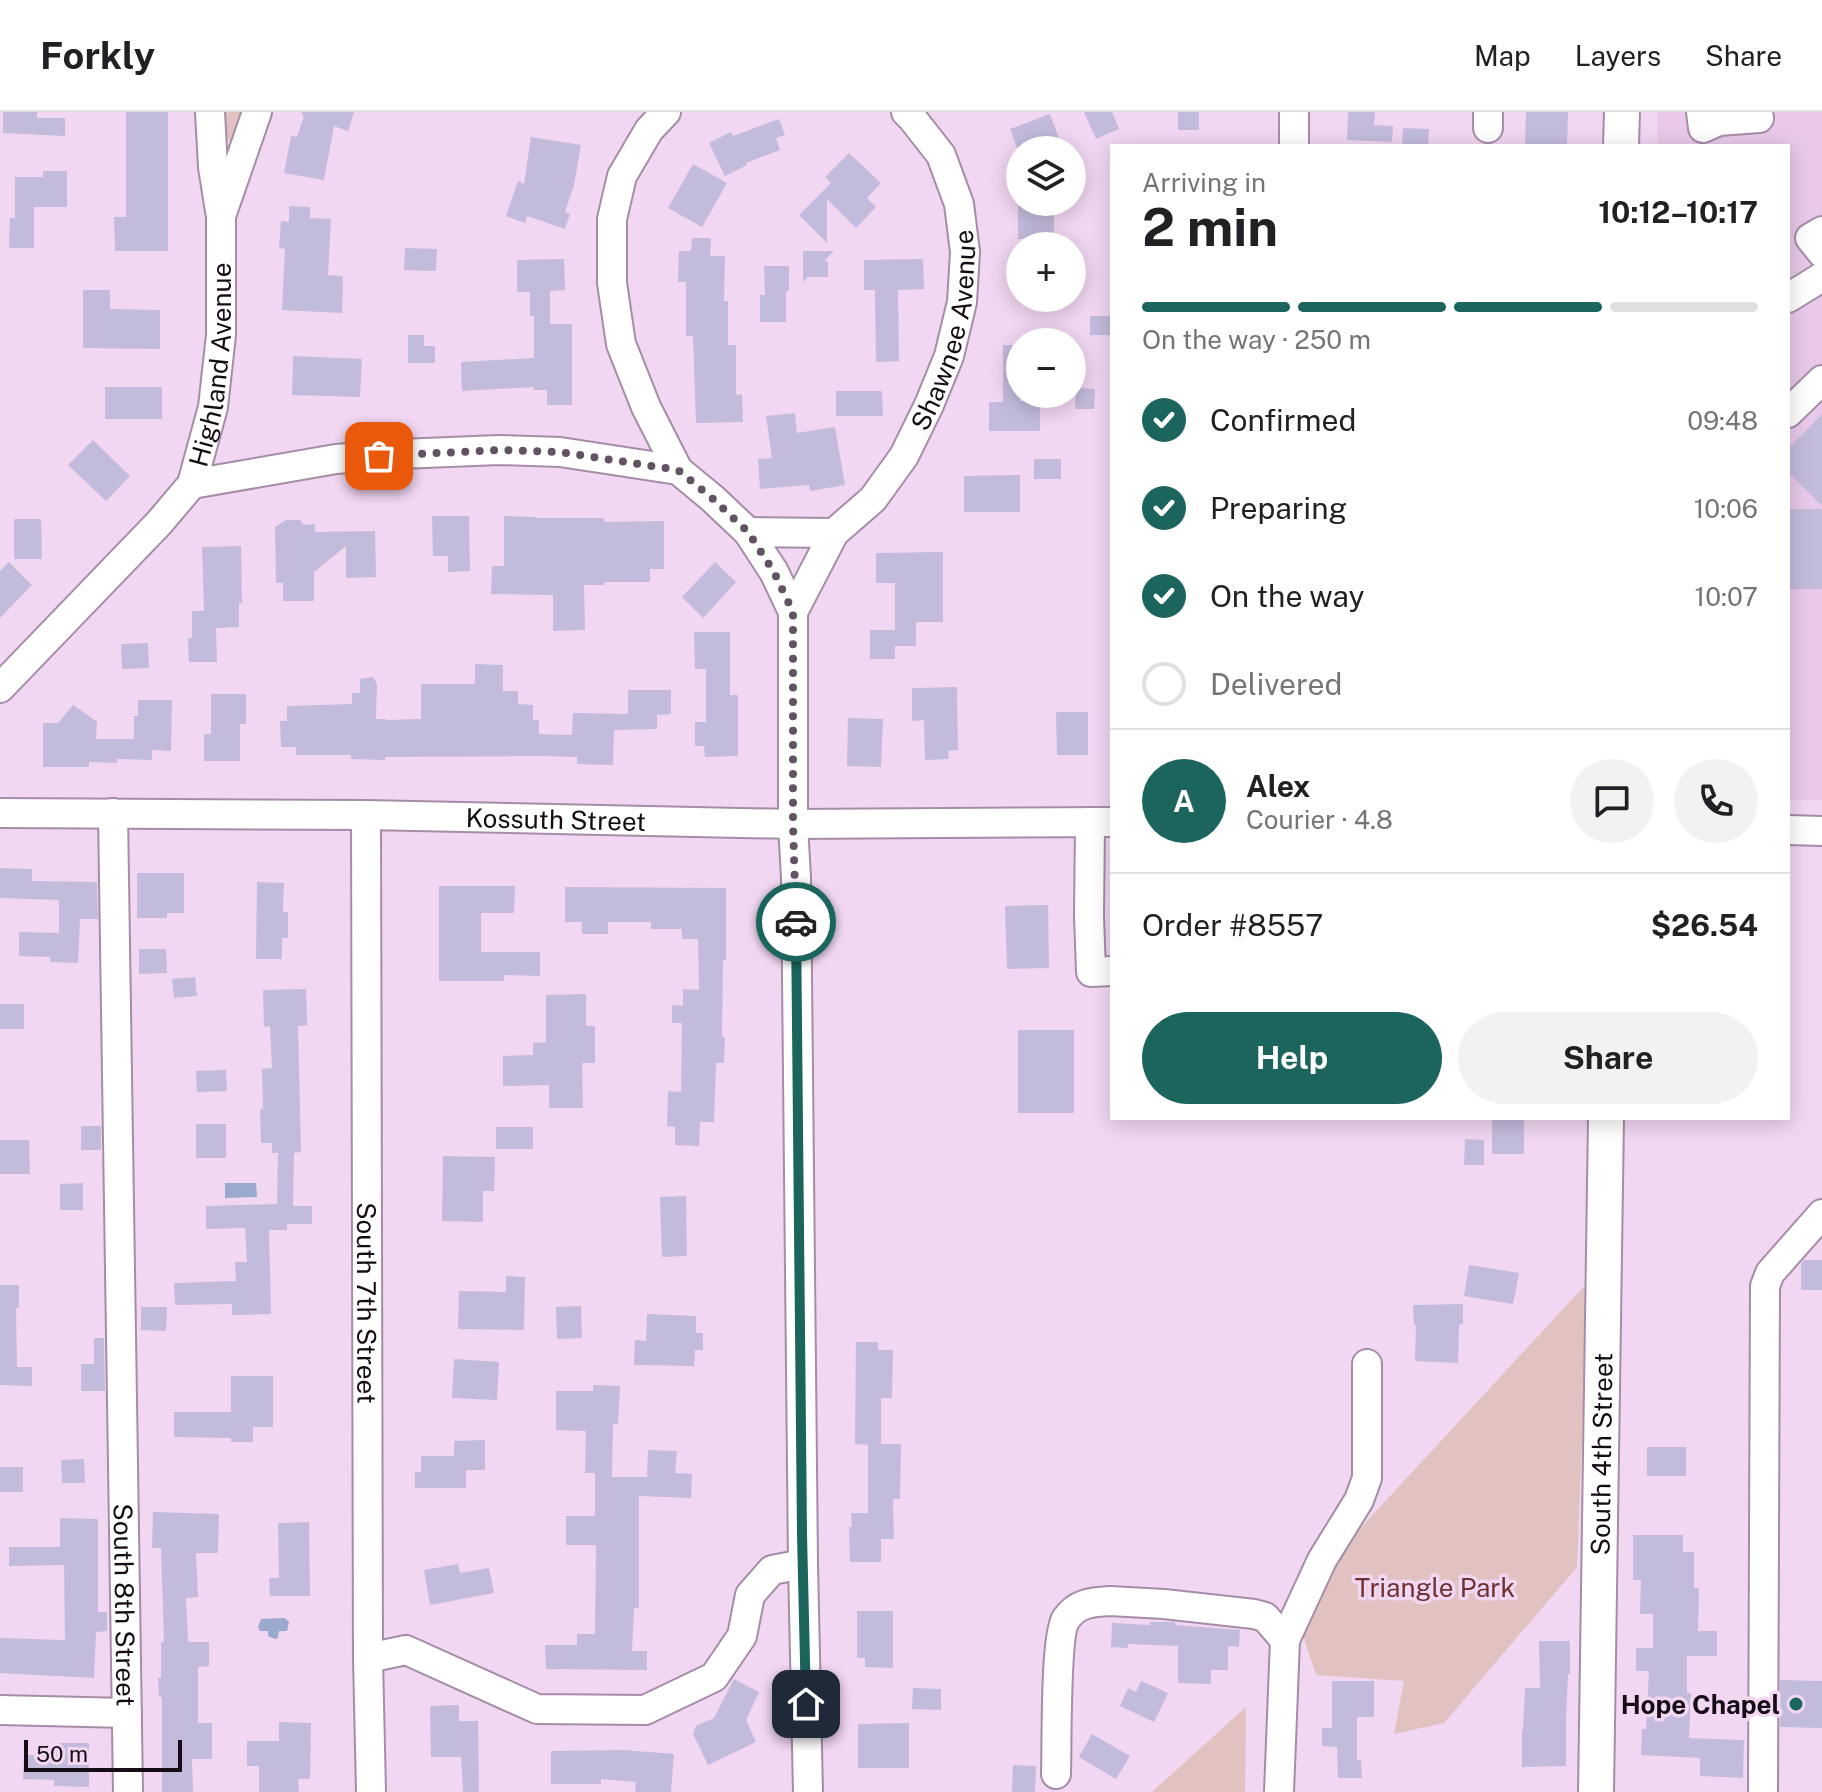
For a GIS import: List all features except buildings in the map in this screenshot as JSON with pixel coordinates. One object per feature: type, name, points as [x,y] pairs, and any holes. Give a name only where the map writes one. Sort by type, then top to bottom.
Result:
[{"type":"main road","points":[[1621,144],[1622,112]]},
{"type":"main road","name":"South 4th Street","points":[[1596,1792],[1606,1120]]},
{"type":"street","points":[[210,112],[213,167],[221,216]]},
{"type":"street","name":"Highland Avenue","points":[[0,688],[159,523],[192,484],[213,407],[221,335],[221,216],[257,112]]},
{"type":"street","points":[[666,112],[649,130],[622,176],[612,219],[612,283],[621,344],[646,407],[678,470],[748,532],[774,572],[793,612]]},
{"type":"street","name":"Shawnee Avenue","points":[[808,1792],[793,824],[793,612],[834,533],[873,499],[904,456],[949,356],[962,302],[965,252],[959,204],[941,155],[906,112]]},
{"type":"street","points":[[1294,112],[1294,144]]},
{"type":"street","points":[[1702,120],[1759,118],[1758,112]]},
{"type":"street","points":[[1822,231],[1810,238],[1822,253]]},
{"type":"street","points":[[1790,297],[1822,277]]},
{"type":"street","points":[[1790,411],[1822,380]]},
{"type":"street","points":[[192,484],[336,459],[499,450],[560,452],[678,470]]},
{"type":"street","points":[[748,532],[834,533]]},
{"type":"street","name":"Kossuth Street","points":[[0,813],[366,815],[793,824],[1101,822]]},
{"type":"street","name":"South 8th Street","points":[[113,813],[128,1792]]},
{"type":"street","name":"South 7th Street","points":[[366,815],[371,1792]]},
{"type":"street","points":[[1101,822],[1089,916],[1091,972],[1110,971]]},
{"type":"street","points":[[1790,830],[1822,831]]},
{"type":"street","points":[[1763,1792],[1765,1286],[1770,1273],[1822,1214]]},
{"type":"street","points":[[1279,1792],[1285,1640],[1322,1560],[1359,1500],[1367,1478],[1367,1364]]},
{"type":"street","points":[[368,1658],[406,1650],[537,1709],[645,1710],[714,1677],[742,1636],[750,1595],[772,1570],[803,1564]]},
{"type":"street","points":[[1056,1774],[1064,1623],[1078,1606],[1110,1601],[1243,1612],[1265,1617],[1285,1640]]},
{"type":"street","points":[[0,1710],[127,1713]]},
{"type":"shaded area","points":[[1657,112],[1822,112],[1822,800],[1790,800],[1790,144],[1657,144]]},
{"type":"green space","points":[[222,112],[247,112],[238,139],[230,141],[223,134]]},
{"type":"green space","name":"Triangle Park","points":[[1588,1282],[1577,1567],[1444,1723],[1394,1734],[1404,1681],[1316,1675],[1292,1602]]},
{"type":"green space","points":[[1246,1707],[1245,1792],[1152,1792]]},
{"type":"water","points":[[225,1183],[256,1183],[257,1197],[225,1198]]},
{"type":"water","points":[[285,1618],[289,1622],[287,1631],[279,1631],[275,1639],[268,1636],[268,1631],[260,1631],[258,1627],[261,1619]]},
{"type":"way so far","points":[[379,456],[499,450],[560,452],[678,470],[748,532],[774,572],[793,612],[796,922]]},
{"type":"place","name":"Hope Chapel","points":[[1796,1704]]},
{"type":"route","points":[[796,922],[806,1704]]}]
